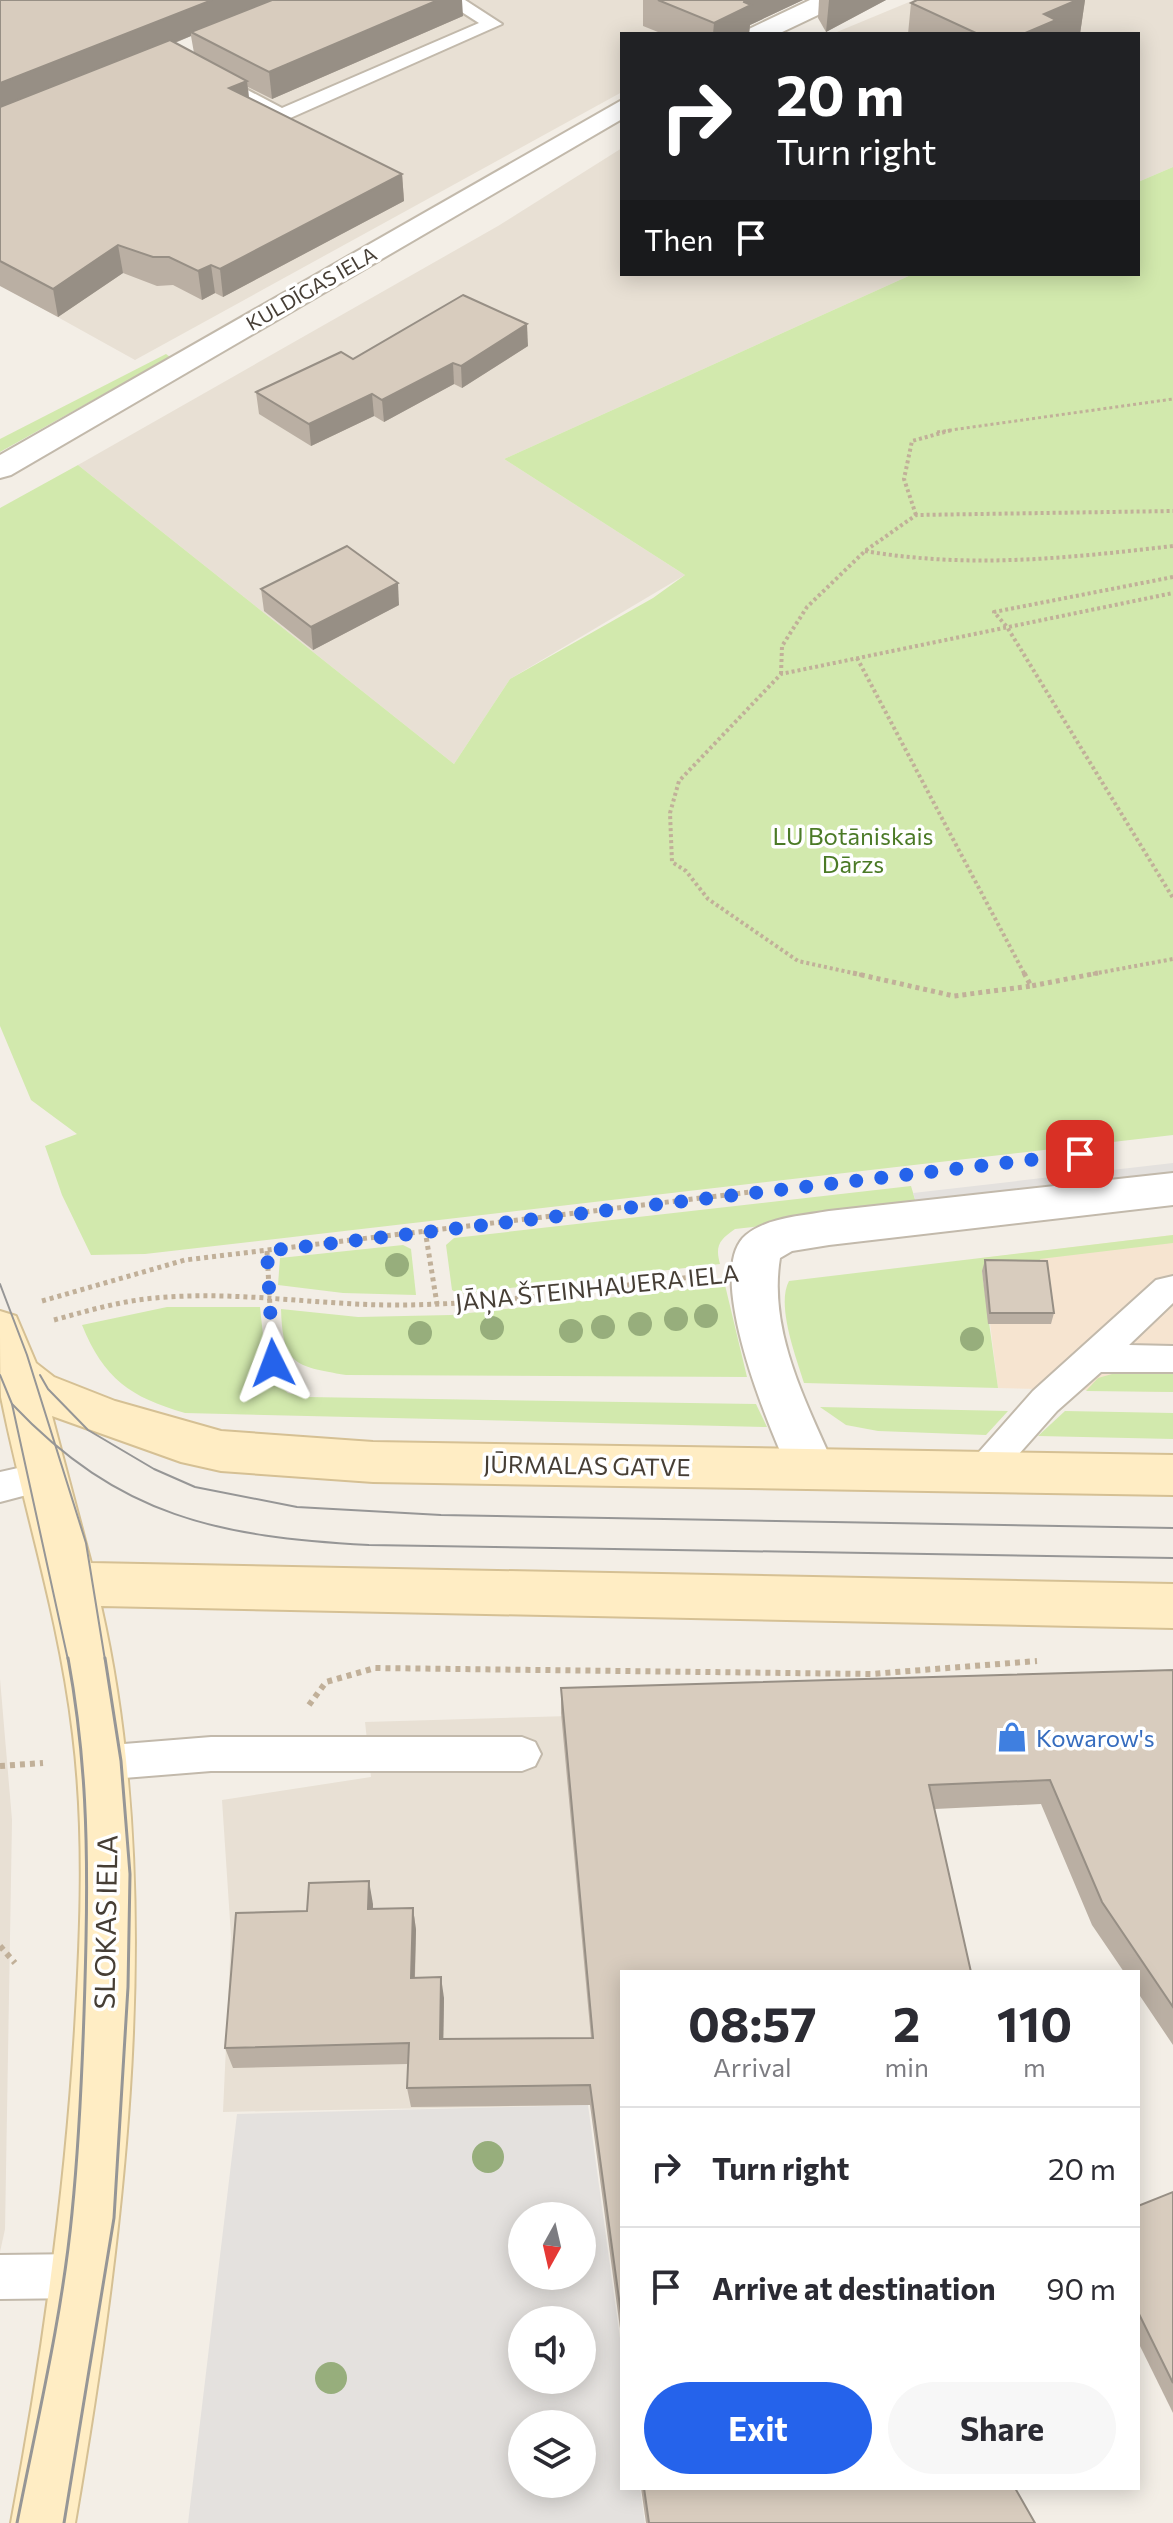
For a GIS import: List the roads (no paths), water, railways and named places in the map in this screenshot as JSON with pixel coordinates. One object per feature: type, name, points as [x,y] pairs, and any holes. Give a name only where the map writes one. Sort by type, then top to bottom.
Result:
[{"type":"main road","name":"SLOKAS IELA","points":[[0,1329],[17,1374],[74,1584],[93,1700],[106,1827],[105,1990],[94,2186],[84,2276],[43,2523]]},
{"type":"main road","name":"JŪRMALAS GATVE","points":[[17,1374],[58,1400],[181,1442],[221,1451],[373,1462],[1173,1475]]},
{"type":"main road","points":[[74,1584],[1173,1606]]},
{"type":"street","points":[[762,32],[830,0]]},
{"type":"street","name":"KULDĪGAS IELA","points":[[0,468],[620,109]]},
{"type":"street","name":"JĀŅA ŠTEINHAUERA IELA","points":[[811,1468],[780,1392],[755,1309],[754,1270],[760,1248],[783,1236],[1173,1189]]},
{"type":"lane","points":[[198,71],[281,115],[493,24],[452,0]]},
{"type":"lane","points":[[983,1471],[1045,1401],[1167,1289],[1173,1289]]},
{"type":"lane","points":[[1094,1358],[1173,1359]]},
{"type":"lane","points":[[0,1487],[45,1477]]},
{"type":"lane","points":[[99,1763],[211,1754],[522,1754]]},
{"type":"lane","points":[[0,2277],[84,2276]]},
{"type":"tram line","points":[[0,1284],[27,1355],[55,1444]]},
{"type":"tram line","points":[[0,1375],[12,1404]]},
{"type":"tram line","points":[[40,1375],[48,1389],[88,1430],[154,1469],[195,1487],[297,1507],[441,1515],[1173,1528]]},
{"type":"tram line","points":[[12,1404],[55,1444]]},
{"type":"tram line","points":[[12,1404],[68,1660]]},
{"type":"tram line","points":[[55,1444],[92,1473],[132,1496],[174,1514],[218,1527],[315,1541],[369,1545],[1173,1558]]},
{"type":"tram line","points":[[55,1444],[86,1543],[105,1660]]},
{"type":"tram line","points":[[17,2523],[62,2291],[80,2111],[87,1869],[79,1730],[68,1658]]},
{"type":"tram line","points":[[64,2523],[114,2218],[128,1987],[130,1874],[121,1761],[105,1658]]},
{"type":"place","name":"Kowarow's","points":[[1012,1737]]},
{"type":"park label","name":"LU Botāniskais Dārzs","points":[[853,849]]}]
